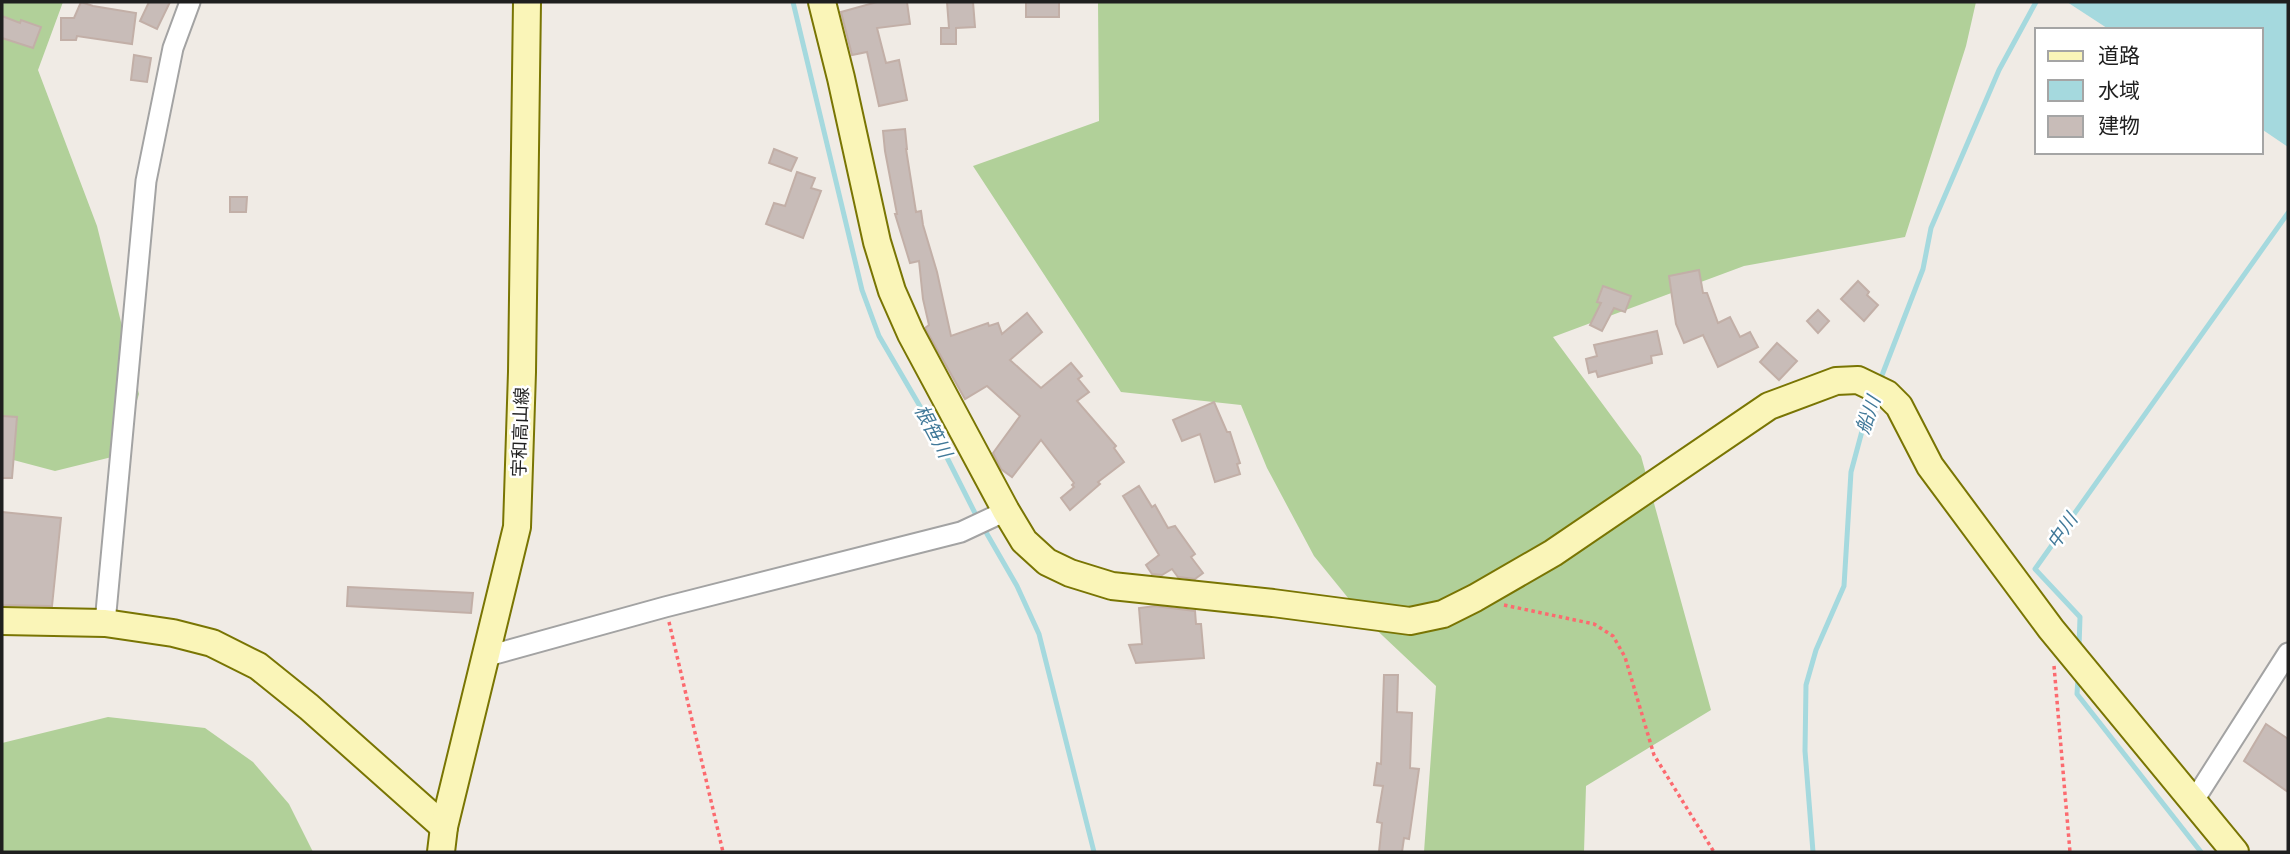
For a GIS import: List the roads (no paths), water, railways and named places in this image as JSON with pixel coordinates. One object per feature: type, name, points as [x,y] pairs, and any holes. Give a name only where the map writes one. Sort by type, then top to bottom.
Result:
[{"type":"street","points":[[104,623],[146,181],[173,48],[190,2]]},
{"type":"street","name":"宇和高山線","points":[[442,840],[517,527],[527,2]]},
{"type":"street","points":[[822,2],[842,78],[877,242],[892,291],[1002,513],[1024,541],[1047,562],[1070,573],[1112,586],[1410,621],[1443,614],[1553,553],[1769,406],[1836,381],[1858,380],[1887,394],[1899,406],[1930,466],[2051,629],[2235,852]]},
{"type":"street","points":[[484,657],[665,607],[948,536],[1002,513]]},
{"type":"street","points":[[2,621],[104,623],[173,633],[212,643],[258,666],[309,707],[442,840]]},
{"type":"street","points":[[2193,802],[2288,653]]},
{"type":"water","points":[[2067,2],[2288,2],[2288,147],[2262,129],[2262,28],[2107,28]]},
{"type":"waterway","name":"根笹川","points":[[793,2],[862,290],[879,336],[928,420],[978,519]]},
{"type":"waterway","name":"船川","points":[[1879,383],[1923,269],[1931,228],[1999,70],[2036,2]]},
{"type":"waterway","name":"中川","points":[[2079,647],[2080,617],[2035,569],[2288,213]]},
{"type":"waterway","name":"船川","points":[[1813,852],[1805,751],[1806,685],[1816,650],[1844,586],[1851,472],[1874,395]]},
{"type":"waterway","name":"根笹川","points":[[983,527],[1017,586],[1039,634],[1094,852]]},
{"type":"waterway","name":"中川","points":[[2078,678],[2077,694],[2201,852]]}]
